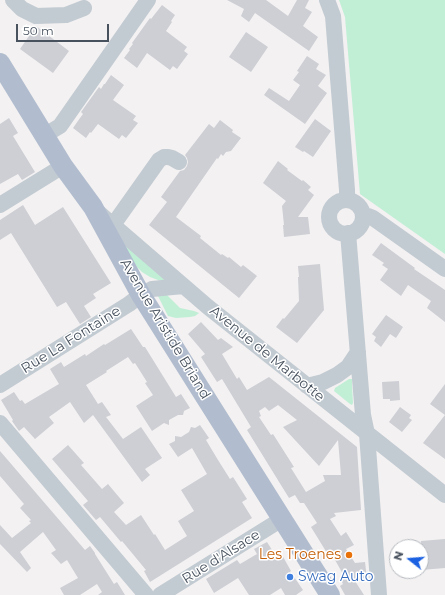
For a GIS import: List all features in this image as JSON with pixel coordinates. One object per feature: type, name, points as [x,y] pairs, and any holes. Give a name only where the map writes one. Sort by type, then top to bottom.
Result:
[{"type":"main road","name":"Avenue Aristide Briand","points":[[0,63],[63,166],[93,207],[141,294],[330,595]]},
{"type":"street","points":[[13,0],[22,9],[36,16],[66,15],[84,8]]},
{"type":"street","points":[[45,135],[60,126],[148,0]]},
{"type":"street","points":[[327,0],[333,16],[348,190],[347,200]]},
{"type":"street","points":[[113,225],[159,160],[164,157],[168,157],[179,162]]},
{"type":"street","points":[[0,205],[63,166]]},
{"type":"street","points":[[347,200],[356,204],[363,216],[360,226],[356,230],[348,233],[341,233],[336,230],[330,222],[333,206],[347,200]]},
{"type":"street","name":"Avenue de Marbotte","points":[[93,207],[208,307],[445,495]]},
{"type":"street","points":[[363,216],[373,218],[445,269]]},
{"type":"street","points":[[348,233],[363,415],[367,434],[379,595]]},
{"type":"street","points":[[141,294],[152,289],[183,286]]},
{"type":"street","name":"Rue La Fontaine","points":[[0,385],[129,304],[141,294]]},
{"type":"street","points":[[307,386],[323,382],[337,375],[348,367],[358,352]]},
{"type":"street","points":[[0,423],[146,595]]},
{"type":"street","name":"Rue d'Alsace","points":[[160,595],[282,519]]},
{"type":"green space","points":[[339,0],[445,0],[445,254],[360,194],[345,17]]},
{"type":"green space","points":[[117,235],[168,278],[164,281],[158,280],[142,272],[137,267]]},
{"type":"green space","points":[[164,292],[180,308],[199,313],[190,317],[176,318],[168,316],[157,294]]},
{"type":"green space","points":[[349,379],[352,379],[352,405],[334,391],[335,388]]},
{"type":"building","points":[[227,0],[266,0],[288,16],[297,0],[309,0],[305,8],[312,12],[303,26],[318,37],[309,51],[255,13],[249,22],[241,16],[244,9]]},
{"type":"building","points":[[162,5],[175,15],[166,31],[187,47],[184,51],[188,54],[177,69],[173,66],[170,70],[147,53],[137,68],[124,58],[130,50],[129,49],[133,44],[132,43],[150,18],[151,19]]},
{"type":"building","points":[[36,26],[69,51],[53,73],[20,49]]},
{"type":"building","points":[[246,32],[268,47],[251,72],[229,57]]},
{"type":"building","points":[[307,56],[319,64],[316,69],[326,75],[318,86],[327,93],[305,124],[264,95],[269,88],[289,101],[300,85],[293,80]]},
{"type":"building","points":[[111,75],[124,85],[113,100],[136,116],[133,120],[138,123],[126,138],[122,135],[119,139],[98,124],[86,138],[73,128],[83,114],[81,112],[99,87],[101,89]]},
{"type":"building","points":[[9,118],[18,133],[13,136],[35,172],[22,180],[18,174],[0,184],[0,124]]},
{"type":"building","points":[[315,119],[331,131],[313,157],[295,147]]},
{"type":"building","points":[[220,120],[233,130],[232,132],[241,138],[231,151],[226,152],[223,156],[221,154],[218,159],[217,158],[176,217],[201,236],[200,238],[221,255],[222,254],[228,258],[229,257],[241,267],[243,265],[257,276],[239,298],[149,225],[167,202],[161,197],[180,171],[184,170],[187,166],[188,162],[185,155],[209,124],[214,128]]},
{"type":"building","points":[[278,161],[288,169],[287,170],[311,187],[308,190],[314,195],[298,217],[308,217],[310,234],[284,237],[282,206],[286,201],[263,183]]},
{"type":"building","points":[[23,205],[35,225],[63,207],[111,283],[93,294],[96,298],[84,306],[91,317],[80,324],[66,302],[57,307],[11,233],[0,240],[0,220]]},
{"type":"building","points":[[381,243],[415,268],[414,269],[445,290],[445,322],[427,308],[431,301],[408,285],[401,296],[380,280],[388,269],[382,265],[384,263],[372,255]]},
{"type":"building","points":[[320,264],[324,310],[297,343],[276,327],[299,301],[298,266]]},
{"type":"building","points":[[386,315],[403,327],[396,338],[390,334],[381,347],[374,341],[376,337],[372,334]]},
{"type":"building","points":[[201,322],[218,340],[221,338],[233,347],[222,354],[237,379],[239,377],[247,390],[269,377],[357,447],[361,510],[334,513],[336,516],[330,519],[341,536],[346,532],[354,545],[346,549],[355,563],[365,562],[367,579],[355,581],[364,595],[345,595],[340,586],[343,584],[340,578],[344,576],[330,551],[327,553],[311,527],[317,523],[304,503],[300,503],[295,495],[289,498],[247,430],[251,427],[222,379],[217,382],[201,357],[205,354],[188,334]],"holes":[[[278,405],[297,420],[283,427],[319,466],[338,440],[341,475],[323,475],[325,481],[306,492],[291,468],[294,467],[273,434],[271,435],[259,417],[261,416],[259,411],[265,407],[269,411]]]},
{"type":"building","points":[[131,329],[143,347],[145,347],[176,397],[181,394],[190,408],[184,411],[183,415],[178,415],[169,420],[169,425],[164,423],[152,431],[136,406],[153,395],[135,363],[133,364],[128,357],[86,385],[98,404],[102,402],[111,415],[106,417],[123,439],[141,427],[162,458],[145,469],[150,475],[142,482],[93,415],[84,423],[70,402],[49,417],[54,423],[35,439],[24,427],[19,431],[1,400],[14,392],[20,401],[22,400],[25,404],[59,384],[50,369],[61,362],[64,367],[85,354],[86,356]]},
{"type":"building","points":[[399,381],[400,400],[390,401],[390,399],[383,399],[382,382]]},
{"type":"building","points":[[445,384],[445,415],[430,404]]},
{"type":"building","points":[[400,407],[411,415],[409,418],[412,420],[402,432],[389,422]]},
{"type":"building","points":[[445,415],[445,459],[423,443]]},
{"type":"building","points":[[200,425],[209,438],[206,440],[230,479],[233,477],[247,499],[242,502],[252,518],[150,582],[144,571],[146,570],[122,541],[121,542],[100,517],[96,520],[83,505],[88,501],[52,459],[68,445],[84,463],[81,465],[102,489],[108,484],[124,503],[114,512],[126,525],[141,515],[165,550],[187,536],[178,521],[194,511],[181,490],[207,474],[192,448],[178,457],[169,444],[175,441],[175,436],[181,437],[189,432],[191,427],[195,428]]},
{"type":"building","points":[[0,451],[85,550],[90,546],[114,584],[117,582],[125,595],[98,595],[102,592],[97,584],[80,595],[64,595],[60,588],[78,578],[67,560],[61,564],[51,553],[56,550],[43,532],[20,552],[31,568],[27,572],[0,544],[0,525],[12,538],[31,523],[29,521],[31,520],[20,508],[24,504],[0,476]]},
{"type":"building","points":[[445,539],[445,568],[429,569],[429,540]]},
{"type":"building","points":[[267,542],[277,558],[282,555],[290,571],[303,590],[296,595],[285,595],[281,588],[270,595],[249,595],[238,578],[214,593],[206,579],[237,560],[240,564],[257,554],[254,549]]},
{"type":"place","name":"Les Troenes","points":[[349,555]]},
{"type":"place","name":"Swag Auto","points":[[290,577]]}]
